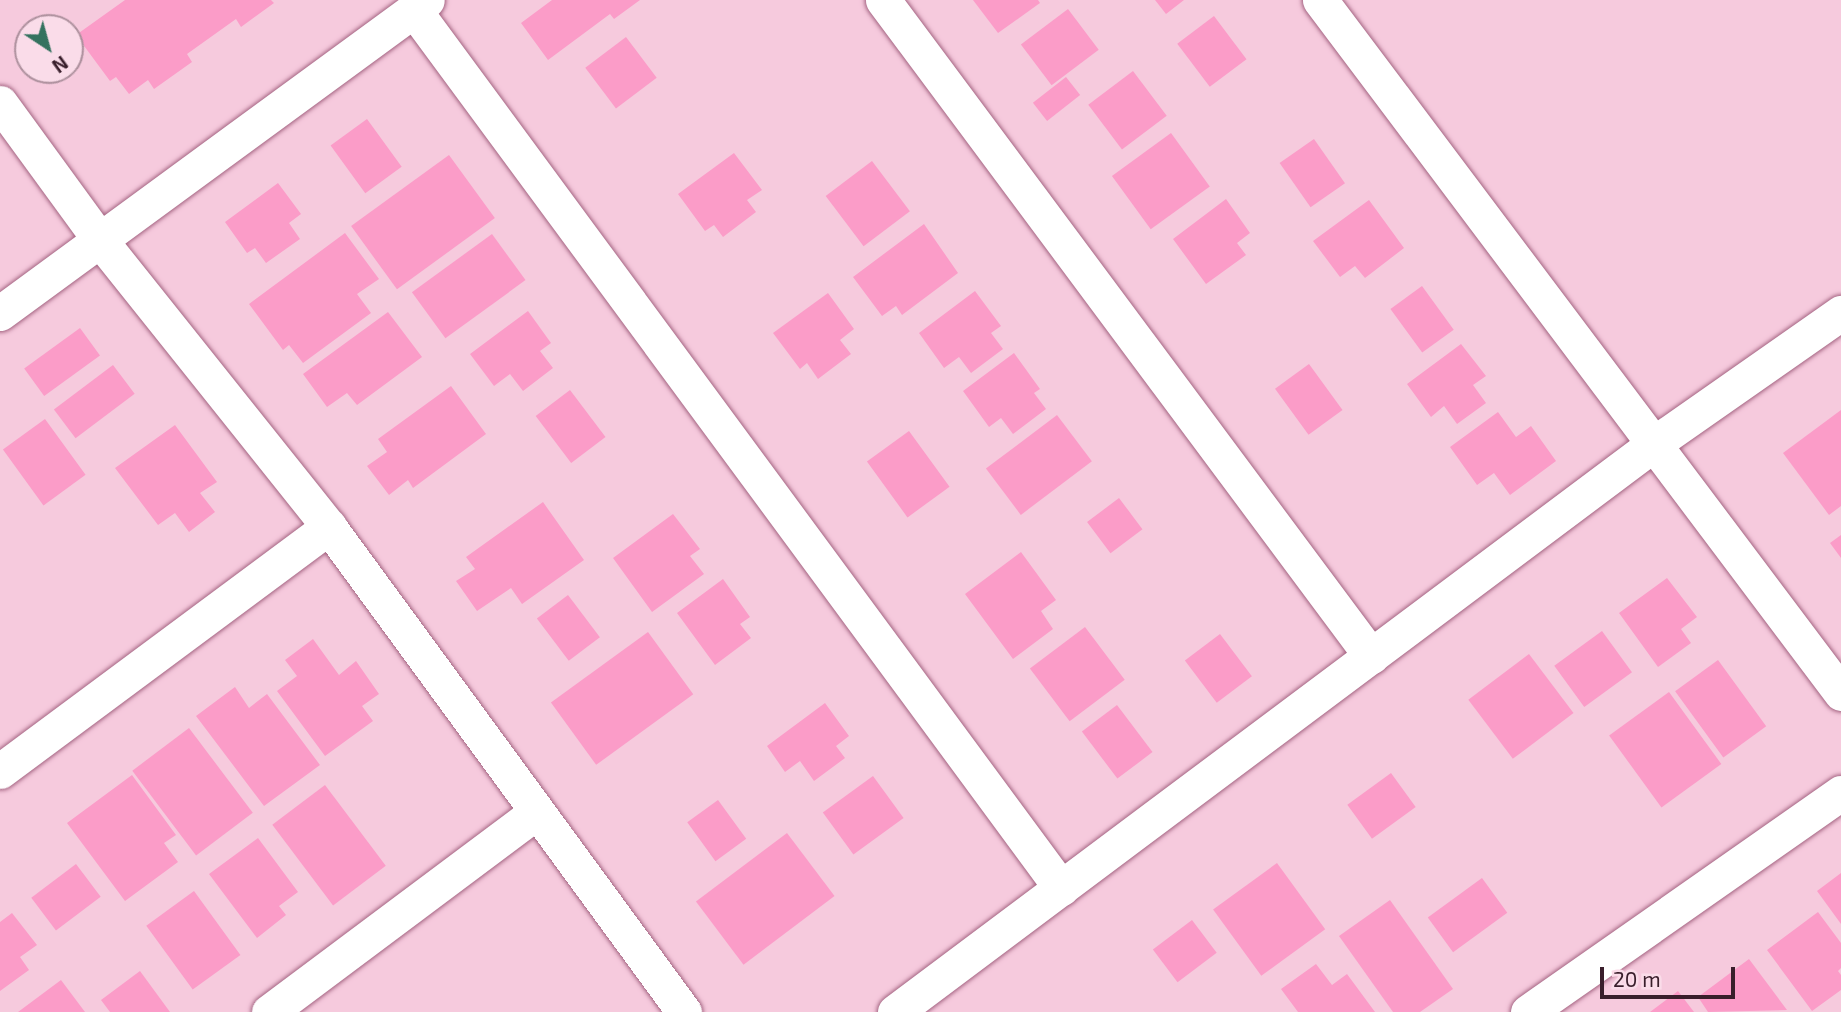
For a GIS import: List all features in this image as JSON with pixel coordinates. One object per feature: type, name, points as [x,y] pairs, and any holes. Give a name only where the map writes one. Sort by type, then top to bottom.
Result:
[{"type":"street","points":[[883,0],[1371,656]]},
{"type":"street","points":[[1320,0],[1841,693]]},
{"type":"street","points":[[0,313],[420,5],[1061,888]]},
{"type":"street","points":[[0,103],[100,240],[329,527],[684,1012]]},
{"type":"street","points":[[895,1012],[1655,443],[1841,313]]},
{"type":"street","points":[[0,771],[329,527]]},
{"type":"street","points":[[1528,1012],[1841,793]]},
{"type":"street","points":[[269,1012],[536,812]]},
{"type":"building","points":[[125,0],[271,0],[274,3],[241,27],[236,19],[187,54],[192,62],[154,89],[148,80],[129,94],[116,77],[110,81],[84,46],[84,29]]},
{"type":"building","points":[[552,0],[640,0],[614,19],[610,14],[548,60],[521,23]]},
{"type":"building","points":[[973,0],[1038,0],[1040,3],[998,33]]},
{"type":"building","points":[[1155,0],[1184,0],[1166,14]]},
{"type":"building","points":[[1068,9],[1099,50],[1052,85],[1021,45]]},
{"type":"building","points":[[1214,16],[1246,59],[1210,87],[1177,44]]},
{"type":"building","points":[[626,37],[657,78],[616,108],[585,68]]},
{"type":"building","points":[[1133,71],[1167,116],[1122,149],[1088,105]]},
{"type":"building","points":[[1066,77],[1080,95],[1047,121],[1033,103]]},
{"type":"building","points":[[367,119],[402,167],[365,193],[331,145]]},
{"type":"building","points":[[1171,133],[1210,186],[1151,229],[1112,176]]},
{"type":"building","points":[[1314,139],[1345,183],[1311,207],[1280,163]]},
{"type":"building","points":[[734,153],[762,190],[747,200],[756,212],[723,237],[714,225],[705,231],[678,194]]},
{"type":"building","points":[[449,155],[495,218],[397,289],[351,226]]},
{"type":"building","points":[[872,161],[910,211],[864,246],[826,196]]},
{"type":"building","points":[[278,183],[301,214],[289,223],[300,239],[266,263],[255,248],[247,253],[225,222]]},
{"type":"building","points":[[1226,199],[1250,233],[1237,243],[1246,255],[1206,284],[1173,239]]},
{"type":"building","points":[[1369,200],[1404,248],[1365,278],[1355,266],[1340,277],[1313,241]]},
{"type":"building","points":[[924,224],[958,273],[902,315],[896,306],[882,316],[853,277]]},
{"type":"building","points":[[345,233],[379,279],[357,294],[371,313],[303,363],[289,345],[283,350],[249,304]]},
{"type":"building","points":[[492,234],[526,280],[445,338],[412,292]]},
{"type":"building","points":[[1422,286],[1454,330],[1422,353],[1390,309]]},
{"type":"building","points":[[975,291],[1001,326],[991,333],[1003,349],[971,373],[959,357],[944,368],[919,333]]},
{"type":"building","points":[[828,293],[854,329],[840,340],[851,354],[818,379],[807,363],[800,369],[773,333]]},
{"type":"building","points":[[528,311],[551,343],[540,351],[553,368],[523,391],[510,374],[494,386],[470,354]]},
{"type":"building","points":[[388,312],[422,357],[357,405],[347,393],[327,407],[303,374]]},
{"type":"building","points":[[80,328],[100,356],[44,396],[24,369]]},
{"type":"building","points":[[1461,344],[1486,376],[1473,385],[1486,403],[1457,424],[1444,406],[1431,417],[1407,384]]},
{"type":"building","points":[[1014,353],[1040,389],[1034,393],[1046,409],[1013,434],[1001,418],[989,427],[963,391]]},
{"type":"building","points":[[1309,364],[1343,410],[1309,435],[1275,389]]},
{"type":"building","points":[[113,365],[135,394],[76,438],[54,410]]},
{"type":"building","points":[[451,386],[486,434],[413,488],[408,480],[389,495],[367,466],[387,452],[378,439]]},
{"type":"building","points":[[570,390],[606,437],[571,463],[536,416]]},
{"type":"building","points":[[1841,410],[1841,506],[1829,515],[1783,453]]},
{"type":"building","points":[[1498,412],[1516,437],[1531,426],[1556,461],[1510,495],[1494,473],[1477,485],[1450,447]]},
{"type":"building","points":[[1057,415],[1092,461],[1021,515],[986,469]]},
{"type":"building","points":[[45,419],[86,475],[43,505],[3,450]]},
{"type":"building","points":[[175,425],[217,482],[200,493],[215,512],[189,532],[175,513],[158,525],[115,468]]},
{"type":"building","points":[[909,431],[950,487],[907,517],[867,462]]},
{"type":"building","points":[[1119,498],[1142,529],[1111,553],[1087,522]]},
{"type":"building","points":[[543,502],[584,560],[522,604],[511,588],[477,611],[456,581],[475,569],[466,557]]},
{"type":"building","points":[[673,514],[700,549],[690,556],[704,574],[652,612],[613,558]]},
{"type":"building","points":[[1841,535],[1841,558],[1830,543]]},
{"type":"building","points":[[1021,552],[1056,600],[1041,611],[1053,629],[1013,659],[965,594]]},
{"type":"building","points":[[1667,578],[1697,617],[1681,629],[1691,643],[1658,667],[1619,613]]},
{"type":"building","points":[[723,579],[750,617],[740,624],[751,638],[715,665],[677,613]]},
{"type":"building","points":[[568,595],[600,637],[569,661],[537,618]]},
{"type":"building","points":[[1085,627],[1125,680],[1070,721],[1030,669]]},
{"type":"building","points":[[1602,631],[1632,672],[1584,707],[1554,666]]},
{"type":"building","points":[[648,632],[693,694],[596,765],[551,703]]},
{"type":"building","points":[[1220,634],[1252,676],[1217,703],[1185,660]]},
{"type":"building","points":[[313,639],[339,675],[356,661],[379,694],[362,706],[373,721],[325,756],[277,691],[297,676],[285,660]]},
{"type":"building","points":[[1529,654],[1574,713],[1513,759],[1468,700]]},
{"type":"building","points":[[1718,660],[1766,726],[1723,757],[1675,691]]},
{"type":"building","points":[[235,687],[249,708],[267,694],[320,765],[264,806],[196,716]]},
{"type":"building","points":[[1669,692],[1721,764],[1661,807],[1609,735]]},
{"type":"building","points":[[825,703],[849,736],[836,746],[845,758],[814,781],[800,761],[785,772],[767,746]]},
{"type":"building","points":[[1117,705],[1153,752],[1117,779],[1082,731]]},
{"type":"building","points":[[189,728],[253,813],[196,855],[132,771]]},
{"type":"building","points":[[1391,773],[1416,807],[1372,839],[1347,805]]},
{"type":"building","points":[[132,775],[176,835],[164,843],[178,862],[125,901],[67,823]]},
{"type":"building","points":[[873,776],[904,818],[853,855],[823,812]]},
{"type":"building","points":[[325,785],[386,866],[333,905],[272,825]]},
{"type":"building","points":[[718,800],[746,839],[715,861],[687,822]]},
{"type":"building","points":[[787,833],[835,896],[743,965],[696,902]]},
{"type":"building","points":[[258,838],[298,892],[279,906],[286,915],[257,938],[209,874]]},
{"type":"building","points":[[1277,863],[1325,929],[1261,976],[1213,909]]},
{"type":"building","points":[[76,864],[101,897],[56,930],[31,898]]},
{"type":"building","points":[[1841,873],[1841,924],[1817,891]]},
{"type":"building","points":[[1482,878],[1507,913],[1453,952],[1428,917]]},
{"type":"building","points":[[194,891],[240,955],[193,990],[146,926]]},
{"type":"building","points":[[1390,900],[1453,989],[1420,1012],[1393,1012],[1339,936]]},
{"type":"building","points":[[1818,912],[1841,943],[1841,968],[1838,971],[1841,975],[1841,990],[1812,1011],[1767,950]]},
{"type":"building","points":[[12,913],[37,945],[20,957],[29,970],[0,991],[0,922]]},
{"type":"building","points":[[1192,920],[1217,953],[1178,982],[1153,949]]},
{"type":"building","points":[[1749,959],[1787,1010],[1708,1012],[1698,997]]},
{"type":"building","points":[[1316,964],[1332,985],[1347,974],[1375,1012],[1298,1012],[1281,989]]},
{"type":"building","points":[[140,971],[170,1012],[110,1012],[101,1000]]},
{"type":"building","points":[[61,980],[85,1012],[18,1012]]},
{"type":"building","points":[[1678,991],[1694,1012],[1650,1012]]}]
